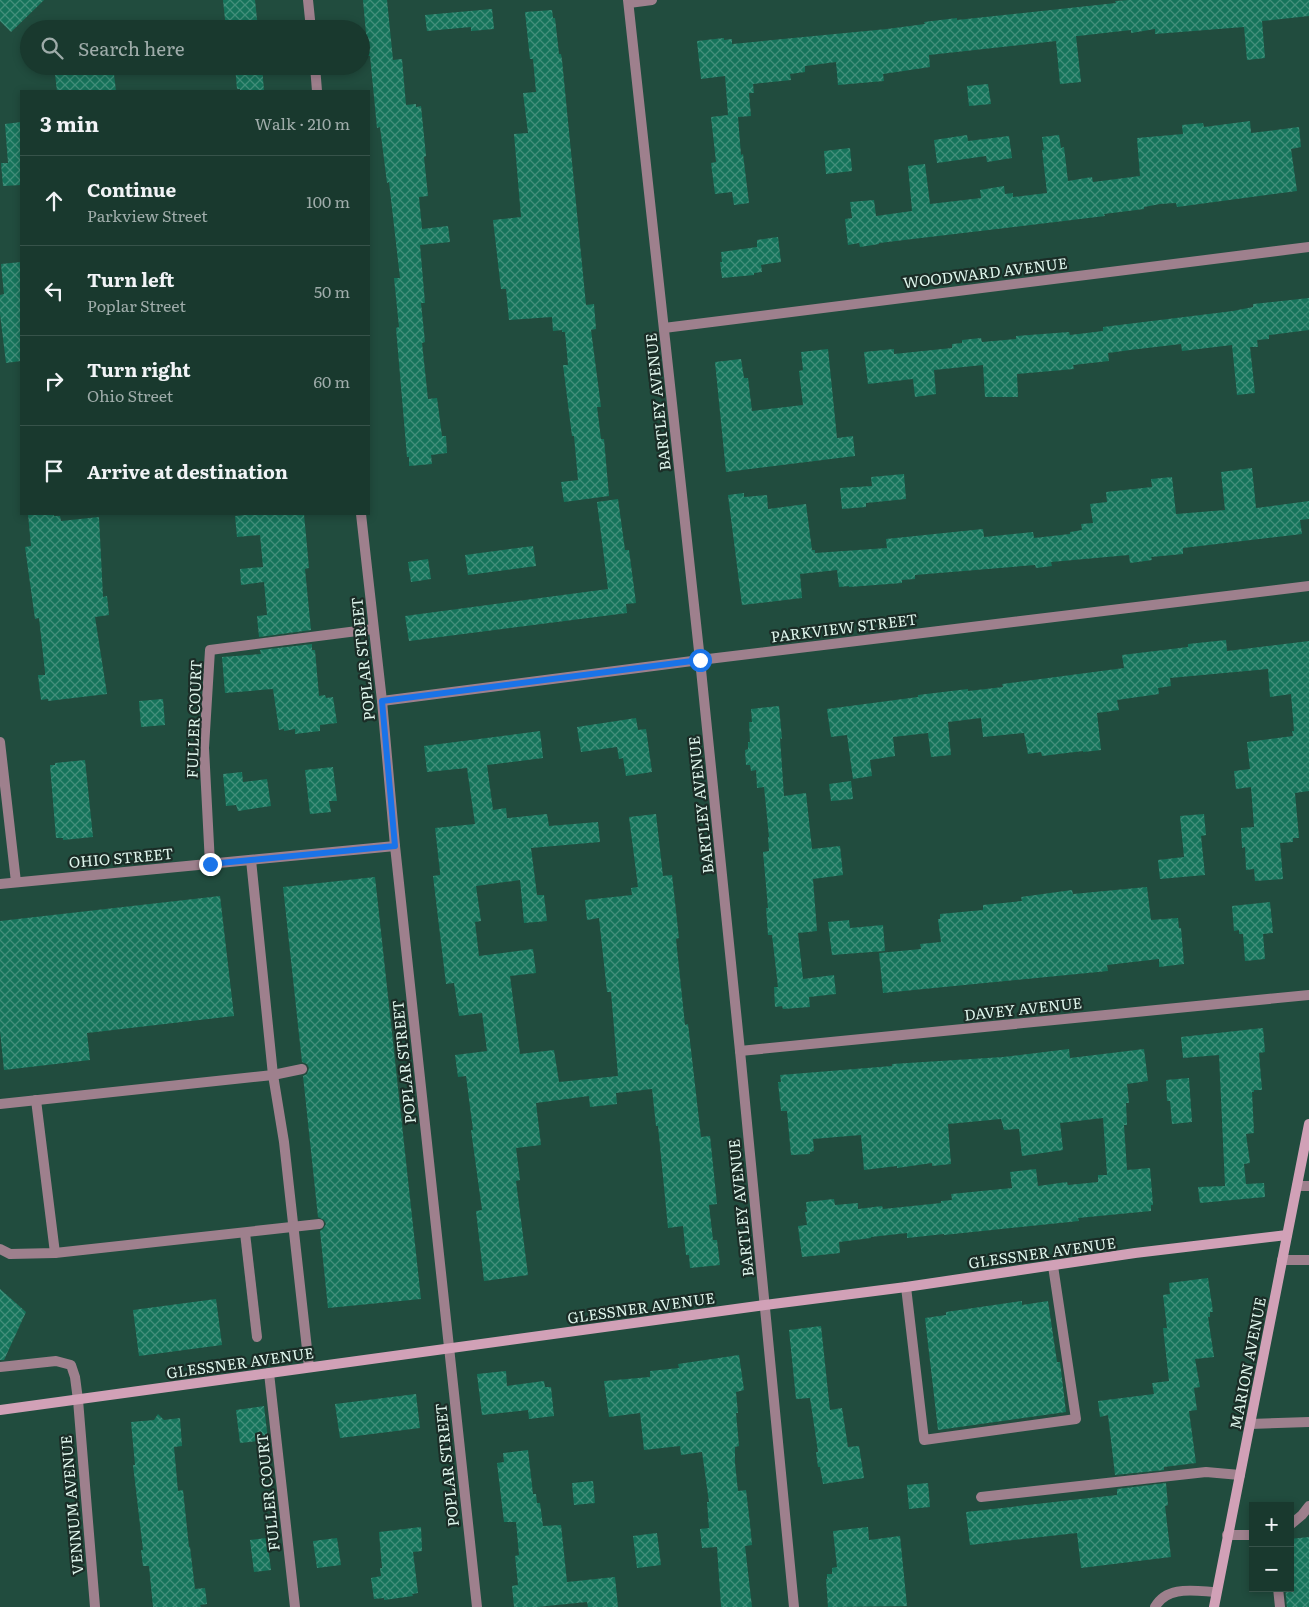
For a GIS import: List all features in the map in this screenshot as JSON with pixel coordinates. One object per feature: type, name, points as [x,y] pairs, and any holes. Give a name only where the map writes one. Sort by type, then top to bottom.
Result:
[{"type":"street","points":[[308,0],[310,20]]},
{"type":"street","points":[[628,1],[652,0]]},
{"type":"street","name":"BARTLEY AVENUE","points":[[628,1],[700,660],[794,1607]]},
{"type":"street","points":[[315,75],[317,90]]},
{"type":"street","name":"WOODWARD AVENUE","points":[[664,328],[1309,247]]},
{"type":"street","name":"POPLAR STREET","points":[[361,515],[477,1607]]},
{"type":"street","name":"PARKVIEW STREET","points":[[382,701],[700,660],[1309,586]]},
{"type":"street","name":"FULLER COURT","points":[[210,864],[204,748],[210,650],[373,629]]},
{"type":"street","points":[[0,742],[16,882]]},
{"type":"street","name":"OHIO STREET","points":[[0,884],[395,846]]},
{"type":"street","points":[[250,860],[273,1075],[284,1142],[309,1368]]},
{"type":"street","name":"DAVEY AVENUE","points":[[740,1051],[1309,995]]},
{"type":"street","points":[[0,1104],[273,1075],[302,1069]]},
{"type":"street","points":[[36,1100],[55,1253]]},
{"type":"street","name":"MARION AVENUE","points":[[1214,1607],[1309,1124]]},
{"type":"street","points":[[1297,1186],[1309,1186]]},
{"type":"street","points":[[0,1249],[10,1254],[55,1253],[319,1224]]},
{"type":"street","points":[[245,1233],[257,1337]]},
{"type":"street","name":"GLESSNER AVENUE","points":[[0,1410],[906,1287],[1136,1253],[1287,1235]]},
{"type":"street","points":[[1282,1260],[1309,1260]]},
{"type":"street","points":[[906,1287],[924,1440],[1076,1419],[1053,1266]]},
{"type":"street","name":"VENNUM AVENUE","points":[[0,1367],[56,1361],[70,1365],[75,1377],[95,1607]]},
{"type":"street","name":"FULLER COURT","points":[[269,1373],[296,1607]]},
{"type":"street","points":[[1250,1424],[1309,1422]]},
{"type":"street","points":[[981,1497],[1206,1472],[1240,1475]]},
{"type":"street","points":[[1294,1522],[1309,1506]]},
{"type":"street","points":[[1227,1535],[1249,1535]]},
{"type":"street","points":[[1155,1607],[1158,1600],[1171,1592],[1216,1592]]},
{"type":"street","points":[[1278,1592],[1280,1607]]},
{"type":"building","points":[[0,0],[44,0],[23,20],[20,20],[20,23],[11,32],[0,21]]},
{"type":"building","points":[[223,0],[255,0],[257,20],[225,20]]},
{"type":"building","points":[[363,0],[387,0],[393,60],[402,59],[406,105],[416,104],[416,107],[421,106],[428,196],[419,197],[422,229],[448,226],[450,242],[420,245],[425,303],[421,303],[425,342],[422,343],[428,399],[437,398],[442,436],[446,436],[447,453],[431,455],[432,464],[409,466],[409,457],[407,457],[396,328],[399,327],[394,278],[400,278],[389,182],[387,183],[380,127],[377,128],[370,56],[370,20],[365,20]]},
{"type":"building","points":[[1309,0],[1309,16],[1262,21],[1265,58],[1247,60],[1244,27],[1155,34],[1155,29],[1131,33],[1131,30],[1076,36],[1081,82],[1060,84],[1056,41],[929,55],[930,67],[883,74],[884,81],[838,85],[836,62],[805,66],[805,72],[790,74],[791,80],[753,84],[754,93],[749,93],[751,116],[738,117],[741,155],[743,154],[749,203],[734,205],[732,192],[715,194],[711,163],[716,162],[711,117],[728,115],[725,76],[701,79],[697,41],[724,38],[724,40],[732,39],[732,44],[887,29],[957,18],[957,20],[1116,3],[1115,1]]},
{"type":"building","points":[[492,9],[494,29],[471,31],[471,27],[427,31],[425,15]]},
{"type":"building","points":[[552,10],[553,18],[555,18],[559,54],[561,54],[562,60],[586,305],[594,304],[596,329],[591,330],[601,407],[597,407],[601,439],[604,439],[609,496],[564,502],[561,482],[578,480],[574,436],[572,436],[563,365],[568,365],[565,332],[562,332],[562,330],[553,331],[552,317],[509,320],[506,289],[501,289],[493,220],[521,217],[514,134],[528,133],[523,93],[536,92],[533,59],[530,59],[525,12]]},
{"type":"building","points":[[55,75],[114,75],[116,90],[57,90]]},
{"type":"building","points":[[236,75],[263,75],[264,90],[237,89]]},
{"type":"building","points":[[988,84],[991,104],[969,106],[967,86]]},
{"type":"building","points":[[1250,121],[1251,133],[1299,127],[1301,147],[1291,149],[1297,191],[1177,207],[1176,203],[1160,204],[1144,207],[1144,209],[1104,214],[1105,216],[879,243],[860,247],[859,243],[848,245],[845,219],[852,218],[850,202],[874,200],[876,216],[912,211],[908,166],[925,164],[930,204],[981,198],[980,190],[1004,186],[1005,194],[1013,193],[1013,197],[1047,193],[1042,137],[1059,135],[1061,148],[1064,147],[1068,181],[1092,177],[1093,182],[1140,176],[1137,138],[1183,134],[1182,125],[1203,123],[1204,127]]},
{"type":"building","points":[[20,122],[20,185],[3,186],[1,163],[8,163],[5,124]]},
{"type":"building","points":[[967,135],[968,141],[1009,136],[1012,158],[987,162],[986,156],[937,163],[934,140]]},
{"type":"building","points":[[850,148],[852,171],[826,174],[824,151]]},
{"type":"building","points":[[778,237],[781,262],[761,265],[762,272],[754,273],[754,275],[722,278],[721,252],[757,247],[757,240]]},
{"type":"building","points":[[20,262],[20,361],[6,363],[0,314],[0,295],[4,294],[1,264]]},
{"type":"building","points":[[1309,298],[1309,330],[1269,335],[1269,339],[1257,340],[1258,347],[1250,347],[1255,393],[1237,395],[1232,345],[1182,351],[1181,344],[1130,350],[1108,353],[1109,361],[1073,365],[1074,369],[1017,374],[1018,397],[985,397],[983,365],[934,370],[936,394],[915,397],[913,379],[868,384],[864,352],[894,349],[894,354],[952,348],[952,344],[962,343],[962,340],[981,338],[982,342],[1016,339],[1016,336],[1069,332],[1070,335],[1103,331],[1103,327],[1233,311],[1253,307],[1253,304]]},
{"type":"building","points":[[828,349],[837,438],[853,436],[855,456],[726,472],[715,362],[741,359],[744,378],[748,378],[752,411],[803,405],[799,371],[803,370],[801,352]]},
{"type":"building","points":[[1252,468],[1256,508],[1309,501],[1309,519],[1300,520],[1302,534],[1183,548],[1183,554],[1151,557],[1152,560],[1130,563],[1129,555],[1051,562],[1052,566],[1036,568],[1035,565],[915,575],[915,579],[902,580],[902,583],[839,587],[837,570],[800,574],[802,598],[742,605],[728,495],[744,493],[744,497],[767,495],[768,509],[806,504],[812,550],[815,550],[815,553],[887,548],[886,539],[983,529],[984,537],[1033,532],[1034,538],[1070,534],[1070,532],[1082,530],[1081,524],[1093,523],[1090,504],[1107,502],[1106,492],[1152,487],[1151,479],[1172,477],[1176,514],[1225,510],[1221,472]]},
{"type":"building","points":[[904,474],[906,499],[866,503],[866,507],[842,509],[840,488],[872,486],[871,477]]},
{"type":"building","points":[[618,499],[625,550],[629,550],[636,603],[626,604],[627,613],[409,641],[405,616],[608,589],[597,502]]},
{"type":"building","points":[[28,515],[60,516],[61,521],[99,517],[103,597],[107,596],[109,615],[95,617],[107,694],[48,701],[48,699],[41,700],[38,675],[45,675],[45,672],[39,618],[35,619],[25,547],[31,546]]},
{"type":"building","points":[[304,515],[309,568],[305,569],[311,630],[259,637],[257,616],[267,615],[264,582],[241,585],[240,569],[263,567],[260,535],[237,537],[235,516]]},
{"type":"building","points":[[533,546],[536,566],[468,575],[465,555]]},
{"type":"building","points":[[428,559],[431,579],[411,582],[408,562]]},
{"type":"building","points":[[1226,640],[1227,651],[1309,641],[1309,791],[1295,793],[1299,838],[1293,838],[1293,842],[1280,843],[1283,879],[1255,881],[1254,869],[1246,870],[1245,847],[1242,848],[1241,828],[1254,827],[1251,787],[1236,789],[1234,771],[1250,769],[1247,742],[1293,736],[1291,694],[1270,697],[1268,669],[1170,678],[1171,686],[1158,688],[1159,694],[1117,700],[1119,710],[1097,713],[1101,750],[1042,756],[1041,752],[1028,754],[1024,733],[983,737],[981,718],[948,722],[951,755],[931,757],[928,733],[893,737],[895,756],[870,760],[872,776],[853,779],[847,735],[831,737],[827,709],[918,697],[918,695],[1003,687],[1002,684],[1124,668],[1122,655],[1188,647],[1188,644]]},
{"type":"building","points":[[312,644],[312,650],[315,650],[319,696],[333,697],[337,723],[320,725],[320,731],[295,734],[295,729],[279,730],[273,689],[225,693],[222,657],[261,654],[260,650]]},
{"type":"building","points":[[163,699],[165,725],[141,727],[139,701]]},
{"type":"building","points":[[779,706],[784,796],[806,793],[812,849],[840,846],[843,875],[813,879],[817,931],[798,933],[803,979],[834,975],[836,994],[809,997],[810,1007],[783,1009],[782,1006],[775,1007],[774,987],[778,987],[772,935],[768,935],[766,908],[768,908],[763,852],[769,851],[769,837],[764,787],[757,788],[756,770],[751,771],[750,765],[746,765],[745,750],[748,749],[748,742],[750,742],[749,722],[752,722],[751,709]]},
{"type":"building","points":[[636,718],[638,730],[646,729],[652,772],[626,776],[623,758],[619,759],[617,747],[581,752],[577,727]]},
{"type":"building","points":[[540,731],[543,758],[487,765],[493,810],[506,808],[507,818],[547,814],[549,826],[598,822],[600,842],[531,848],[537,895],[544,895],[547,921],[524,923],[520,880],[476,886],[481,921],[475,922],[479,956],[533,949],[536,973],[510,976],[520,1054],[554,1050],[559,1082],[618,1076],[611,992],[607,992],[599,918],[587,920],[585,900],[632,895],[631,888],[638,887],[629,817],[656,814],[663,876],[672,875],[679,938],[676,939],[685,1025],[688,1024],[701,1137],[710,1136],[717,1204],[709,1205],[713,1240],[717,1240],[720,1265],[690,1268],[689,1255],[686,1255],[683,1226],[668,1228],[658,1126],[656,1126],[652,1089],[616,1093],[617,1104],[590,1107],[589,1096],[536,1103],[541,1145],[516,1148],[520,1180],[516,1181],[528,1275],[484,1281],[476,1211],[482,1210],[471,1130],[473,1130],[466,1076],[458,1077],[455,1055],[487,1051],[482,1013],[459,1016],[454,983],[446,984],[433,876],[440,875],[435,828],[475,824],[467,768],[427,772],[424,746]]},
{"type":"building","points":[[85,760],[93,837],[63,840],[63,838],[56,838],[50,765]]},
{"type":"building","points":[[333,767],[337,801],[329,801],[331,812],[310,814],[305,770]]},
{"type":"building","points":[[242,772],[243,782],[267,779],[271,806],[238,811],[236,805],[226,806],[223,774]]},
{"type":"building","points":[[851,781],[853,799],[831,801],[829,784]]},
{"type":"building","points":[[1204,814],[1206,835],[1201,836],[1205,875],[1160,879],[1158,860],[1184,857],[1180,816]]},
{"type":"building","points":[[375,877],[421,1299],[328,1308],[320,1231],[326,1224],[324,1220],[318,1217],[303,1076],[307,1074],[309,1068],[307,1064],[302,1062],[283,887]]},
{"type":"building","points":[[1147,887],[1151,920],[1178,918],[1179,928],[1181,928],[1184,964],[1159,967],[1159,959],[1107,965],[1108,971],[883,993],[879,953],[921,949],[920,944],[941,942],[938,919],[940,919],[940,914],[983,910],[983,905],[1022,901],[1021,897],[1072,890],[1073,894]]},
{"type":"building","points":[[220,896],[234,1016],[87,1033],[90,1060],[4,1070],[0,1031],[0,921]]},
{"type":"building","points":[[1270,902],[1273,933],[1263,934],[1265,959],[1245,961],[1243,934],[1239,934],[1239,930],[1234,931],[1232,906]]},
{"type":"building","points":[[849,920],[850,928],[883,925],[885,951],[832,955],[828,922]]},
{"type":"building","points":[[1263,1028],[1265,1052],[1259,1053],[1262,1090],[1254,1090],[1252,1092],[1254,1133],[1246,1134],[1250,1163],[1244,1164],[1246,1184],[1264,1183],[1265,1197],[1200,1203],[1198,1187],[1225,1186],[1219,1055],[1183,1058],[1181,1037]]},
{"type":"building","points":[[1069,1049],[1070,1058],[1144,1049],[1148,1081],[1127,1084],[1129,1103],[1126,1103],[1127,1125],[1124,1125],[1127,1170],[1150,1168],[1153,1205],[1151,1205],[1151,1211],[1078,1218],[1079,1221],[944,1235],[907,1238],[907,1233],[871,1237],[839,1242],[840,1253],[802,1257],[798,1226],[807,1225],[806,1202],[834,1199],[835,1205],[858,1203],[858,1209],[882,1206],[883,1209],[941,1203],[941,1201],[952,1200],[951,1194],[1012,1188],[1010,1172],[1036,1169],[1038,1186],[1067,1182],[1068,1185],[1098,1182],[1098,1175],[1107,1175],[1103,1118],[1060,1123],[1063,1150],[1022,1156],[1019,1129],[1004,1130],[1001,1119],[948,1124],[951,1164],[932,1166],[932,1163],[864,1170],[861,1135],[813,1139],[814,1151],[810,1152],[810,1154],[791,1155],[787,1111],[781,1111],[778,1082],[781,1082],[780,1075],[892,1066],[892,1064],[1003,1057]]},
{"type":"building","points":[[1189,1078],[1192,1122],[1172,1124],[1170,1101],[1167,1101],[1166,1080]]},
{"type":"building","points":[[1208,1278],[1213,1312],[1210,1312],[1210,1317],[1208,1317],[1214,1357],[1195,1359],[1200,1387],[1194,1388],[1197,1410],[1189,1411],[1196,1463],[1164,1467],[1164,1470],[1115,1475],[1108,1415],[1100,1417],[1098,1401],[1154,1394],[1152,1383],[1169,1381],[1163,1328],[1167,1328],[1163,1295],[1170,1294],[1169,1283]]},
{"type":"building","points":[[0,1289],[26,1312],[4,1360],[0,1360]]},
{"type":"building","points":[[216,1299],[222,1345],[139,1356],[133,1310]]},
{"type":"building","points":[[1022,1301],[1022,1305],[1048,1301],[1057,1362],[1060,1362],[1066,1412],[938,1430],[925,1318],[946,1315],[946,1312]]},
{"type":"building","points":[[821,1326],[830,1410],[842,1408],[848,1447],[859,1446],[864,1478],[823,1484],[820,1467],[818,1467],[816,1452],[818,1452],[810,1398],[796,1399],[789,1330]]},
{"type":"building","points":[[739,1355],[744,1390],[736,1392],[739,1446],[735,1447],[735,1463],[738,1491],[746,1490],[752,1545],[745,1546],[752,1607],[721,1607],[717,1547],[702,1548],[700,1529],[709,1528],[707,1502],[709,1502],[702,1452],[681,1455],[680,1446],[644,1450],[640,1413],[609,1417],[604,1381],[650,1377],[650,1371],[679,1368],[678,1364]]},
{"type":"building","points":[[506,1371],[507,1386],[544,1381],[545,1387],[551,1387],[554,1416],[529,1419],[528,1410],[482,1415],[477,1374]]},
{"type":"building","points":[[416,1394],[420,1428],[340,1438],[335,1404]]},
{"type":"building","points":[[264,1406],[268,1440],[240,1443],[236,1410]]},
{"type":"building","points":[[158,1414],[164,1420],[180,1418],[182,1446],[174,1447],[178,1491],[183,1490],[195,1589],[205,1588],[207,1604],[200,1605],[201,1607],[153,1607],[149,1566],[143,1566],[141,1550],[143,1550],[133,1465],[135,1465],[131,1422],[154,1420]]},
{"type":"building","points":[[528,1450],[533,1494],[536,1494],[537,1503],[540,1503],[543,1526],[561,1525],[567,1582],[615,1577],[618,1607],[588,1607],[587,1602],[537,1607],[514,1607],[512,1586],[518,1585],[515,1556],[519,1555],[516,1522],[504,1522],[497,1463],[504,1462],[503,1453]]},
{"type":"building","points":[[593,1481],[595,1503],[574,1505],[572,1483]]},
{"type":"building","points":[[928,1483],[930,1507],[909,1509],[907,1485]]},
{"type":"building","points":[[1166,1483],[1168,1505],[1165,1506],[1171,1557],[1081,1568],[1077,1533],[970,1545],[966,1512],[1117,1495],[1117,1489]]},
{"type":"building","points":[[421,1527],[422,1551],[413,1552],[418,1593],[412,1594],[413,1596],[384,1600],[384,1598],[374,1599],[371,1578],[381,1576],[380,1568],[382,1568],[379,1532]]},
{"type":"building","points":[[868,1527],[869,1540],[900,1536],[907,1606],[828,1607],[827,1574],[832,1574],[832,1568],[837,1567],[833,1531]]},
{"type":"building","points":[[657,1533],[661,1565],[637,1568],[633,1536]]},
{"type":"building","points":[[1309,1537],[1309,1607],[1287,1607],[1285,1592],[1294,1592],[1294,1539]]},
{"type":"building","points":[[267,1538],[271,1570],[254,1572],[250,1540]]},
{"type":"building","points":[[337,1538],[341,1565],[317,1568],[313,1541]]},
{"type":"route","points":[[210,864],[395,846],[382,701],[700,660]]}]
